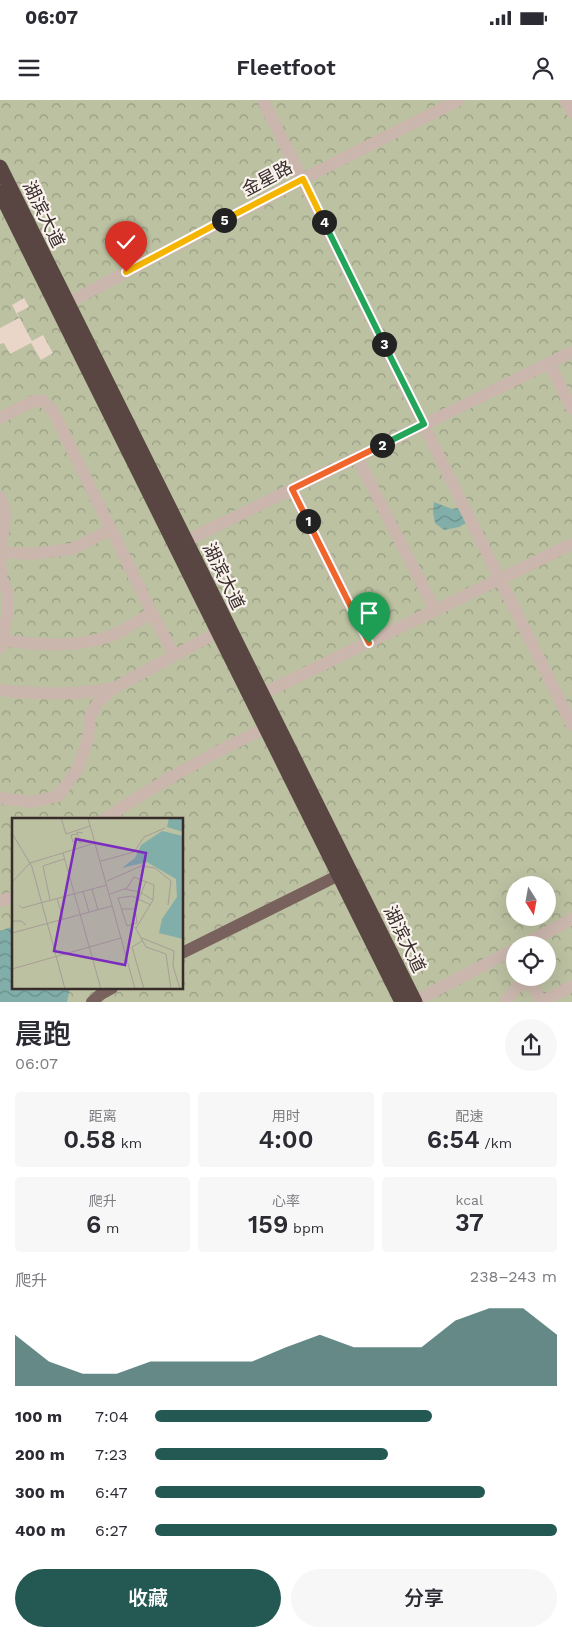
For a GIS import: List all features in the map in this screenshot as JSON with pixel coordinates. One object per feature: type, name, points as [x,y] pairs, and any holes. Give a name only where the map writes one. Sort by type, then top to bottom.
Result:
[{"type":"highway","name":"湖滨大道","points":[[0,167],[262,694],[411,1002]]},
{"type":"highway","name":"湖滨大道","points":[[0,192],[339,875],[411,1002]]},
{"type":"main road","points":[[184,952],[339,875]]},
{"type":"main road","points":[[92,1002],[110,989]]},
{"type":"street","points":[[263,100],[572,725]]},
{"type":"street","name":"金星路","points":[[68,304],[303,179],[459,100]]},
{"type":"street","points":[[566,100],[572,112]]},
{"type":"street","points":[[186,541],[572,352]]},
{"type":"street","points":[[549,363],[572,408]]},
{"type":"street","points":[[0,418],[34,401],[43,401],[53,411],[110,530],[174,655]]},
{"type":"street","points":[[0,412],[16,410]]},
{"type":"street","points":[[357,457],[435,610]]},
{"type":"street","points":[[292,489],[369,643]]},
{"type":"street","points":[[0,497],[6,521],[0,552],[1,576],[7,592],[8,611],[1,643],[42,645],[101,639],[121,631],[152,612]]},
{"type":"street","points":[[0,552],[30,554],[72,549],[110,530]]},
{"type":"street","points":[[262,694],[572,544]]},
{"type":"street","points":[[0,798],[30,802],[58,796],[76,770],[88,739],[90,717],[98,702],[114,688],[218,632]]},
{"type":"street","points":[[0,690],[52,694],[114,688]]},
{"type":"street","points":[[108,818],[173,776],[219,750],[266,728]]},
{"type":"street","points":[[0,902],[12,898]]},
{"type":"street","points":[[539,936],[572,919]]},
{"type":"street","points":[[411,1002],[506,954]]},
{"type":"street","points":[[505,1002],[518,986],[532,983],[541,1002],[572,986]]},
{"type":"green space","points":[[0,100],[572,100],[572,1002],[0,1002]]},
{"type":"shaded area","points":[[24,298],[29,307],[17,313],[32,341],[43,335],[53,353],[41,360],[31,343],[10,354],[4,343],[0,344],[0,328],[19,318],[12,305]]},
{"type":"water","points":[[434,502],[452,509],[460,508],[471,520],[459,527],[444,530],[435,523]]},
{"type":"water","points":[[12,927],[12,989],[70,989],[67,1002],[0,1002],[0,931]]},
{"type":"route","points":[[126,272],[303,179],[424,424],[292,489],[369,643]]}]
